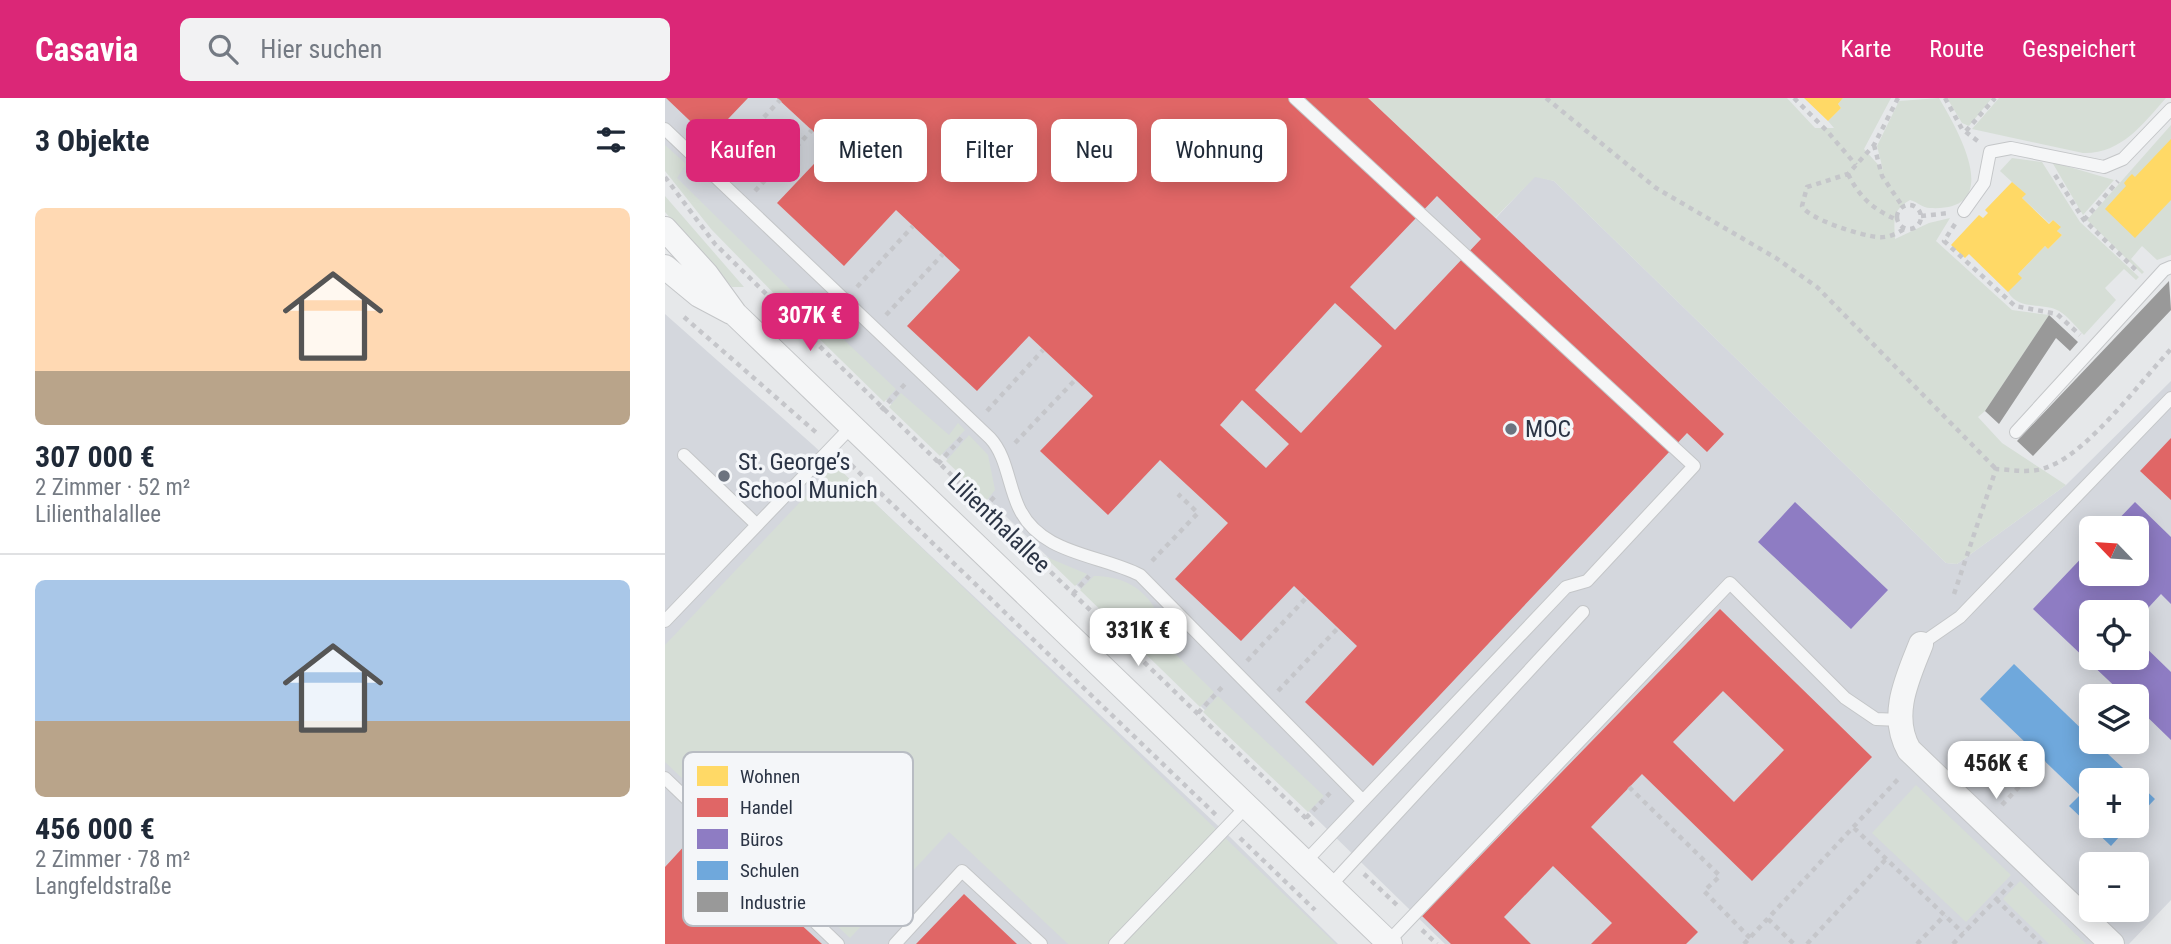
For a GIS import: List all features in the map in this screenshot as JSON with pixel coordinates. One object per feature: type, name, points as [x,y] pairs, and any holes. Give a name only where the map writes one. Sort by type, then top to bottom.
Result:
[{"type":"street","name":"Lilienthalallee","points":[[665,229],[706,274],[735,314],[1389,943]]},
{"type":"street","name":"Lilienthalallee","points":[[665,267],[699,295],[735,314]]},
{"type":"street","points":[[1921,644],[1905,685],[1901,720],[1903,741],[1909,750],[2112,944]]},
{"type":"lane","points":[[1295,98],[1694,466],[1587,581],[1566,587],[1305,862]]},
{"type":"lane","points":[[1964,211],[1984,183],[1990,152],[2011,148],[2104,167],[2123,159],[2171,109]]},
{"type":"lane","points":[[665,129],[686,149]]},
{"type":"lane","points":[[721,182],[997,445],[1003,457],[1009,487],[1022,514],[1038,532],[1077,555],[1117,563],[1140,575],[1268,701],[1363,801]]},
{"type":"lane","points":[[2016,432],[2151,284],[2171,267]]},
{"type":"lane","points":[[1921,644],[1960,617],[2171,398]]},
{"type":"lane","points":[[665,621],[853,425]]},
{"type":"lane","points":[[684,455],[757,524]]},
{"type":"lane","points":[[1389,943],[1730,583],[1845,698],[1876,719],[1901,720]]},
{"type":"lane","points":[[1330,886],[1583,612]]},
{"type":"lane","points":[[665,778],[683,795]]},
{"type":"lane","points":[[1115,944],[1247,806]]},
{"type":"lane","points":[[913,924],[962,871],[1041,944]]},
{"type":"lane","points":[[819,926],[838,944]]},
{"type":"lane","points":[[895,944],[912,926]]},
{"type":"path","points":[[1546,98],[1656,188],[1776,258],[1817,287],[1996,468],[2029,472],[2051,466],[2081,446],[2171,349]]},
{"type":"path","points":[[1794,98],[1827,131],[1856,166]]},
{"type":"path","points":[[1898,98],[1874,145],[1848,174],[1808,187],[1803,197],[1803,209],[1808,214],[1857,233],[1879,237],[1893,236],[1904,229],[1916,227],[1921,216]]},
{"type":"path","points":[[1945,98],[1966,131],[1990,152]]},
{"type":"path","points":[[1966,131],[1995,98]]},
{"type":"path","points":[[763,119],[780,100]]},
{"type":"path","points":[[743,203],[812,130]]},
{"type":"path","points":[[1874,145],[1882,176],[1903,207]]},
{"type":"path","points":[[2044,154],[2084,220],[2151,284]]},
{"type":"path","points":[[1848,174],[1858,194],[1874,209],[1896,220],[1904,229]]},
{"type":"path","name":"Lilienthalallee","points":[[665,177],[715,244],[881,410],[1017,539]]},
{"type":"path","points":[[2084,220],[2116,183]]},
{"type":"path","points":[[1896,220],[1903,207],[1913,205],[1921,216]]},
{"type":"path","points":[[1921,216],[1964,211]]},
{"type":"path","points":[[1964,211],[1944,241],[2015,306],[2057,314],[2094,347]]},
{"type":"path","points":[[846,299],[913,226]]},
{"type":"path","points":[[875,327],[943,254]]},
{"type":"path","points":[[790,319],[826,281]]},
{"type":"path","points":[[678,312],[832,447],[1323,917]]},
{"type":"path","points":[[938,464],[1043,349]]},
{"type":"path","points":[[881,410],[919,369]]},
{"type":"path","points":[[1003,457],[1075,380]]},
{"type":"path","points":[[1952,597],[1996,468]]},
{"type":"path","points":[[1140,575],[1198,513],[1178,494]]},
{"type":"path","name":"Lilienthalallee","points":[[1025,547],[1328,839]]},
{"type":"path","points":[[1198,713],[1306,598]]},
{"type":"path","points":[[1268,701],[1338,628]]},
{"type":"path","points":[[1995,814],[2044,760]]},
{"type":"path","points":[[1744,944],[1905,772]]},
{"type":"path","points":[[1306,818],[1342,780]]},
{"type":"path","points":[[1629,788],[1720,876],[1704,891],[1750,937]]},
{"type":"path","points":[[1854,828],[1963,933]]},
{"type":"path","points":[[1807,944],[1886,859]]},
{"type":"path","points":[[1352,862],[1437,944]]},
{"type":"path","points":[[1953,944],[2018,877]]},
{"type":"path","points":[[1996,900],[2041,944]]},
{"type":"path","points":[[1917,944],[1945,915]]},
{"type":"path","points":[[1768,919],[1794,944]]},
{"type":"shaded area","points":[[665,98],[1368,98],[1496,218],[1535,176],[1554,181],[1946,563],[1957,564],[2066,485],[2171,381],[2171,900],[2129,944],[1445,944],[743,260],[665,168]]},
{"type":"shaded area","points":[[1368,98],[1787,98],[1815,128],[1834,128],[1828,121],[1841,108],[1838,104],[1843,98],[1891,98],[1864,149],[1883,170],[1877,146],[1899,101],[1939,98],[1965,149],[1971,184],[1966,197],[1953,206],[1927,208],[1910,200],[1904,204],[1895,216],[1895,239],[1929,223],[1950,218],[1936,241],[2012,310],[2049,315],[1985,411],[1978,417],[2002,443],[2066,485],[1957,564],[1946,563],[1554,181],[1535,177],[1495,218]]},
{"type":"shaded area","points":[[1947,98],[1992,98],[1969,126],[1962,123]]},
{"type":"shaded area","points":[[1999,98],[2166,98],[2139,128],[2120,143],[2109,149],[2083,153],[1972,129]]},
{"type":"shaded area","points":[[2171,125],[2171,255],[2157,260],[2142,246],[2131,259],[2144,272],[2142,274],[2087,220]]},
{"type":"shaded area","points":[[665,145],[686,164],[677,178],[802,301],[792,312],[711,229],[665,171]]},
{"type":"shaded area","points":[[2012,158],[2042,162],[2080,222],[2139,277],[2136,280],[2124,269],[2105,288],[2116,300],[2084,335],[2059,311],[2018,302],[2008,292],[2021,278],[2018,274],[2045,246],[2048,249],[2062,235],[2057,231],[2060,226],[2053,220],[2049,223],[2022,198],[2025,194],[2000,171]]},
{"type":"shaded area","points":[[2052,162],[2114,180],[2083,215]]},
{"type":"shaded area","points":[[665,196],[744,287],[732,287],[665,212]]},
{"type":"shaded area","points":[[807,305],[896,389],[884,402],[797,317]]},
{"type":"shaded area","points":[[665,314],[813,445],[1230,837],[1338,944],[665,944]]},
{"type":"shaded area","points":[[901,393],[949,435],[958,423],[965,430],[940,456],[889,407]]},
{"type":"shaded area","points":[[969,435],[988,455],[995,490],[987,500],[946,461]]},
{"type":"shaded area","points":[[835,465],[1336,944],[1068,944],[949,832],[913,871],[913,752],[683,752],[683,779],[665,762],[665,645]]},
{"type":"shaded area","points":[[1044,556],[1087,574],[1075,586]]},
{"type":"shaded area","points":[[1094,576],[1128,583],[1148,599],[1154,607],[1144,623],[1214,692],[1200,707],[1080,590]]},
{"type":"shaded area","points":[[1218,696],[1324,796],[1308,812],[1203,712]]},
{"type":"shaded area","points":[[1916,785],[2011,875],[1966,922],[1872,833]]},
{"type":"shaded area","points":[[2020,881],[2086,944],[2049,944],[2003,899]]},
{"type":"shaded area","points":[[837,926],[861,926],[850,938]]},
{"type":"building: Wohnen","points":[[1804,98],[1843,98],[1838,104],[1841,108],[1828,121]]},
{"type":"building: Wohnen","points":[[2171,139],[2171,200],[2135,238],[2105,209],[2126,186],[2124,183],[2128,178],[2132,174],[2135,177]]},
{"type":"building: Wohnen","points":[[2012,182],[2026,194],[2022,198],[2049,224],[2053,220],[2061,227],[2057,231],[2062,235],[2048,249],[2045,246],[2018,274],[2022,278],[2008,292],[1969,254],[1965,258],[1951,245],[1979,215],[1983,218],[1988,213],[1985,210]]},
{"type":"building: Handel","points":[[666,98],[748,98],[728,119],[688,119]]},
{"type":"building: Handel","name":"MOC","points":[[777,98],[1368,98],[1724,434],[1707,452],[1687,433],[1373,766],[1305,702],[1357,646],[1294,586],[1241,641],[1175,579],[1228,523],[1160,460],[1108,515],[1040,451],[1093,396],[1029,336],[977,391],[907,326],[960,270],[896,210],[844,266],[777,203],[797,182],[800,182],[814,164],[814,182],[927,182],[927,119],[814,119],[814,132]],"holes":[[[1437,196],[1481,239],[1395,330],[1350,287]],[[1335,303],[1382,346],[1301,433],[1255,390]],[[1242,400],[1289,444],[1266,468],[1220,425]]]},
{"type":"building: Handel","points":[[2171,438],[2171,500],[2140,471]]},
{"type":"building: Handel","points":[[1720,609],[1872,757],[1752,881],[1642,774],[1591,827],[1698,932],[1686,944],[1591,944],[1612,923],[1553,866],[1504,917],[1531,944],[1451,944],[1422,916]],"holes":[[[1723,691],[1784,750],[1734,802],[1673,742]]]},
{"type":"building: Handel","points":[[683,847],[683,926],[803,926],[822,944],[665,944],[665,867]]},
{"type":"building: Handel","points":[[964,894],[1017,944],[916,944]]},
{"type":"building: Büros","points":[[1795,502],[1888,590],[1851,629],[1758,542]]},
{"type":"building: Büros","points":[[2135,502],[2171,537],[2171,604],[2161,594],[2149,607],[2149,600],[2079,600],[2079,652],[2033,609],[2079,561],[2079,586],[2149,586],[2149,516],[2122,516]]},
{"type":"building: Büros","points":[[2149,651],[2171,672],[2171,740],[2149,719],[2149,684],[2112,684],[2098,670],[2149,670]]},
{"type":"building: Schulen","points":[[2014,664],[2079,726],[2079,754],[2108,754],[2123,768],[2079,768],[2079,794],[1980,699]]},
{"type":"building: Schulen","points":[[2149,793],[2155,799],[2149,805]]},
{"type":"building: Schulen","points":[[2079,796],[2079,816],[2069,806]]},
{"type":"building: Schulen","points":[[2103,838],[2118,838],[2111,846]]},
{"type":"building: Industrie","points":[[2169,281],[2171,310],[2033,456],[2017,441]]},
{"type":"building: Industrie","points":[[2049,315],[2078,342],[2070,351],[2056,338],[1999,424],[1985,411]]},
{"type":"place","name":"MOC","points":[[1511,429]]},
{"type":"place","name":"St. George’s School Munich","points":[[724,476]]}]
